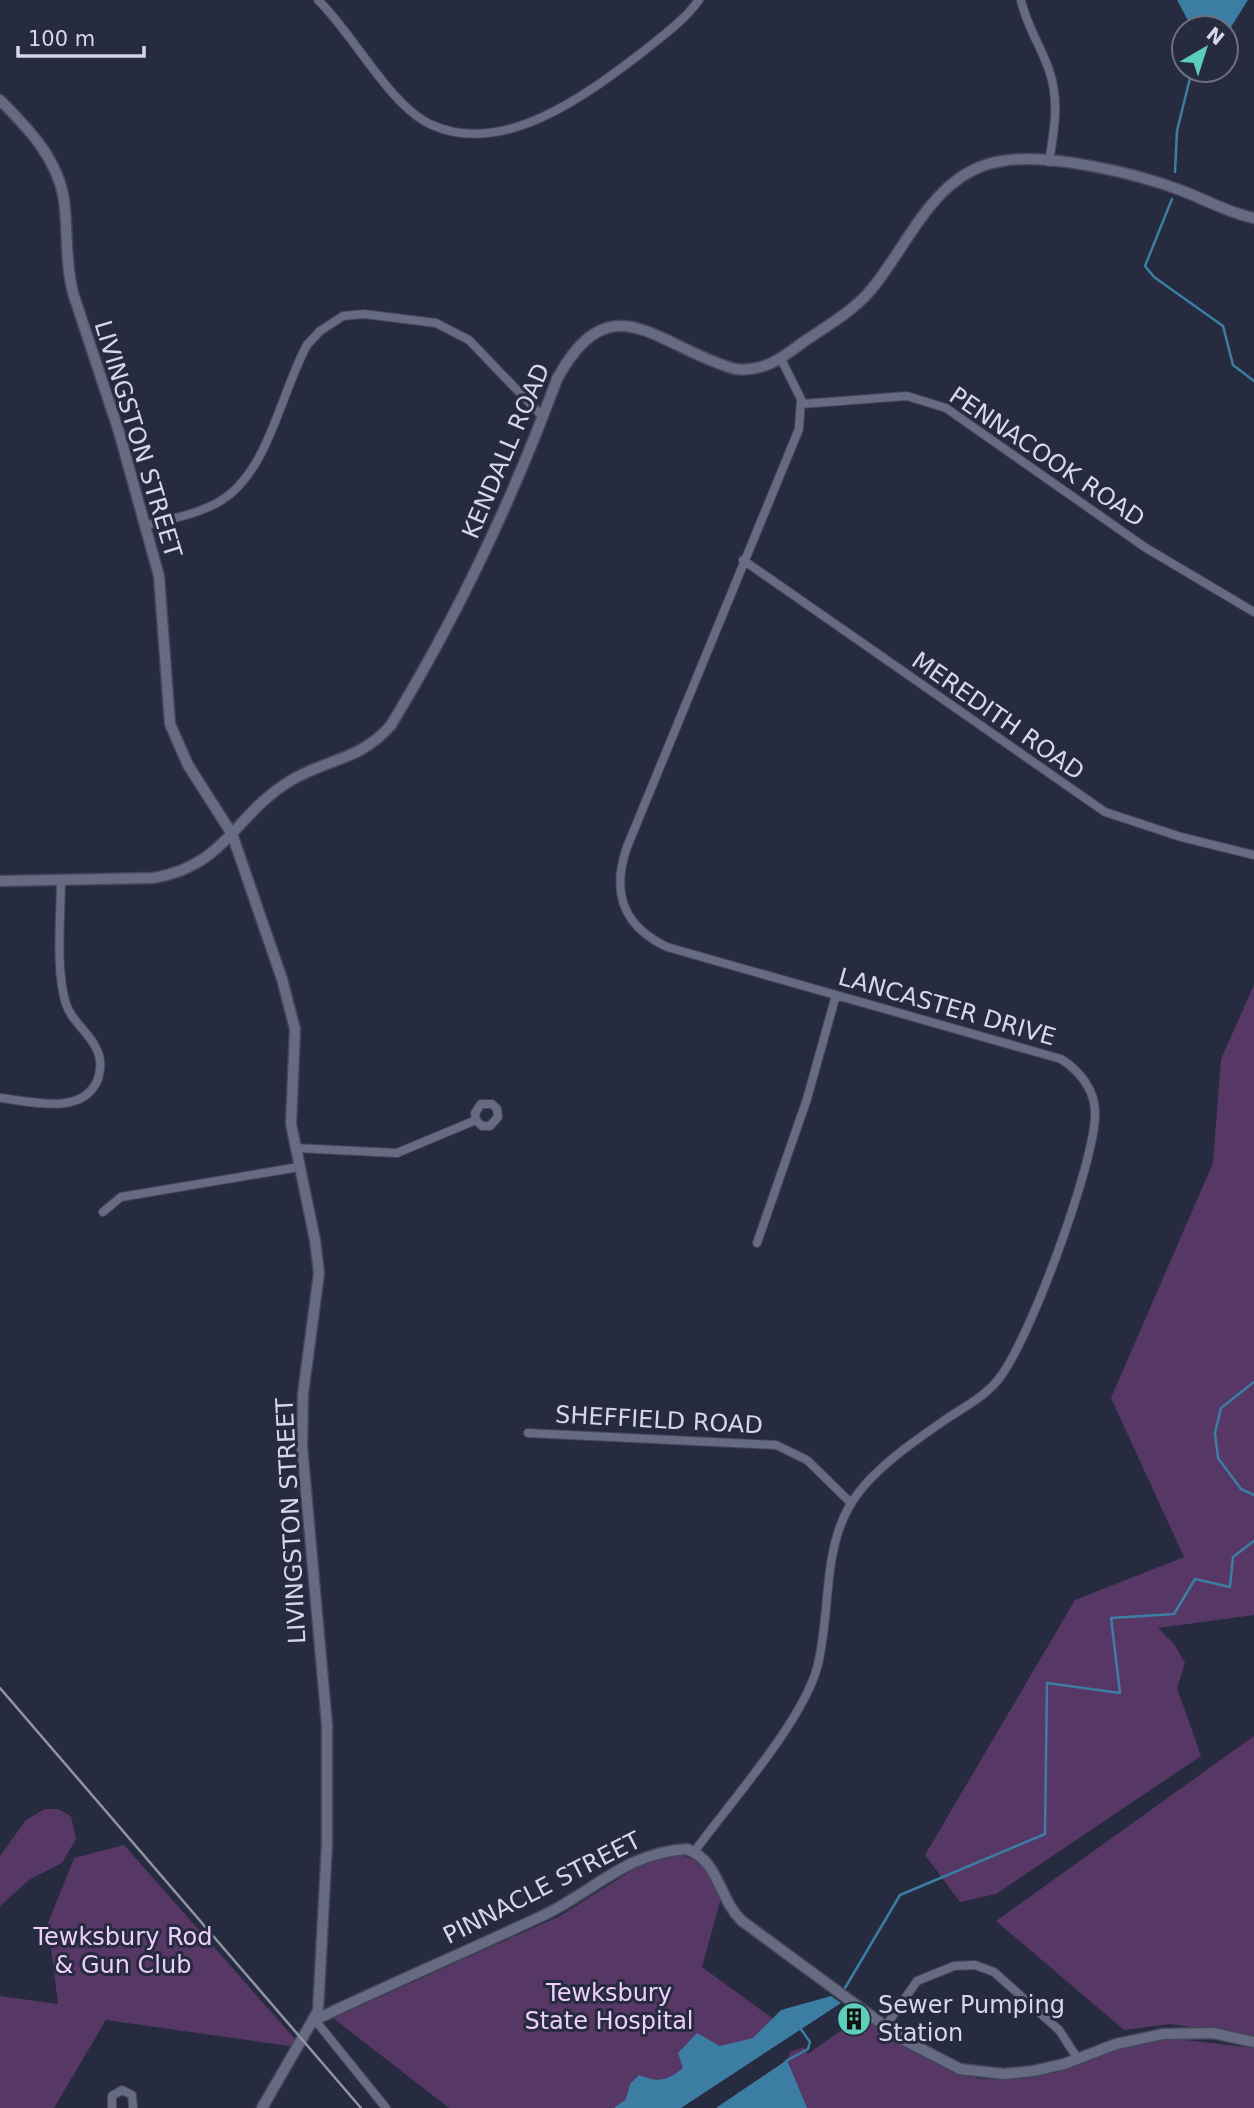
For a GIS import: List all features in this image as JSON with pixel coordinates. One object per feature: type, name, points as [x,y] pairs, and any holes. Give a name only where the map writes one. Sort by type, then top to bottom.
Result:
[{"type":"street","points":[[318,0],[404,104],[433,126],[468,134],[509,128],[566,104],[675,26],[699,0]]},
{"type":"street","points":[[1021,0],[1049,70],[1055,94],[1049,162]]},
{"type":"street","name":"LIVINGSTON STREET","points":[[0,100],[33,134],[59,179],[64,201],[67,271],[119,432],[159,576],[170,724],[183,755],[233,836],[282,979],[295,1029],[291,1124],[315,1240],[319,1273],[302,1412],[314,1606],[327,1726],[327,1844],[321,1991],[315,2020],[262,2108]]},
{"type":"street","name":"KENDALL ROAD","points":[[0,881],[153,878],[174,875],[193,867],[233,836],[248,815],[266,797],[313,767],[367,749],[391,725],[466,594],[569,356],[589,335],[609,325],[640,330],[736,369],[760,368],[781,359],[868,294],[924,215],[957,178],[976,167],[1002,161],[1049,162],[1158,182],[1254,218]]},
{"type":"street","points":[[144,526],[220,502],[235,490],[258,460],[307,345],[320,331],[343,316],[400,317],[454,330],[483,353],[543,417]]},
{"type":"street","points":[[781,359],[795,384],[801,404]]},
{"type":"street","name":"PENNACOOK ROAD","points":[[801,404],[907,396],[946,408],[1146,548],[1254,612]]},
{"type":"street","name":"LANCASTER DRIVE","points":[[694,1852],[792,1718],[808,1691],[825,1626],[837,1539],[851,1503],[881,1471],[941,1422],[989,1389],[1008,1366],[1059,1248],[1096,1114],[1086,1082],[1061,1059],[667,947],[641,932],[631,922],[621,893],[622,861],[743,560],[799,429],[801,404]]},
{"type":"street","name":"MEREDITH ROAD","points":[[743,560],[1105,812],[1181,837],[1254,855]]},
{"type":"street","points":[[0,1098],[71,1103],[90,1091],[98,1078],[100,1063],[96,1048],[76,1023],[66,1004],[61,971],[61,879]]},
{"type":"street","points":[[757,1243],[807,1099],[836,995]]},
{"type":"street","points":[[295,1148],[397,1153],[476,1120]]},
{"type":"street","points":[[103,1212],[121,1197],[299,1167]]},
{"type":"street","name":"SHEFFIELD ROAD","points":[[528,1433],[776,1446],[788,1449],[818,1468],[851,1503]]},
{"type":"street","name":"PINNACLE STREET","points":[[315,2020],[545,1914],[631,1861],[677,1849],[694,1852]]},
{"type":"street","points":[[694,1852],[710,1864],[727,1904],[742,1920],[885,2027],[945,2064],[981,2073],[1033,2071],[1078,2059],[1116,2044],[1163,2034],[1213,2033],[1254,2042]]},
{"type":"street","points":[[885,2027],[917,1981],[954,1966],[975,1965],[994,1972],[1059,2030],[1078,2059]]},
{"type":"street","points":[[315,2020],[386,2108]]},
{"type":"street","points":[[112,2108],[112,2096],[122,2090],[132,2095],[135,2107]]},
{"type":"green space","points":[[1254,985],[1254,1615],[1158,1628],[1174,1644],[1185,1663],[1177,1688],[1201,1756],[996,1894],[960,1902],[925,1855],[1075,1600],[1184,1557],[1111,1398],[1213,1163],[1221,1059]]},
{"type":"green space","points":[[1254,1736],[1254,2036],[1170,2024],[1124,2030],[996,1921]]},
{"type":"green space","points":[[45,1809],[58,1809],[71,1816],[76,1839],[62,1863],[29,1880],[0,1906],[0,1856],[26,1820]]},
{"type":"green space","name":"Tewksbury Rod & Gun Club","points":[[124,1845],[303,2048],[106,2020],[54,2108],[0,2108],[0,1996],[58,2004],[48,1923],[74,1858]]},
{"type":"green space","name":"Tewksbury State Hospital","points":[[678,1855],[700,1864],[721,1898],[702,1967],[783,2026],[681,2108],[449,2108],[333,2018],[560,1916],[645,1862]]},
{"type":"green space","points":[[864,2014],[944,2067],[980,2079],[1020,2079],[1053,2073],[1129,2045],[1169,2038],[1254,2048],[1254,2108],[716,2108],[787,2060],[790,2052],[804,2047],[808,2054]]},
{"type":"water","points":[[1177,0],[1248,0],[1239,14],[1184,14]]},
{"type":"water","points":[[831,1996],[841,2003],[681,2108],[614,2108],[626,2099],[630,2084],[639,2075],[662,2079],[683,2068],[678,2053],[697,2033],[720,2046],[753,2038],[781,2010]]},
{"type":"water","points":[[787,2060],[807,2108],[716,2108]]},
{"type":"waterway","points":[[1175,172],[1177,131],[1189,84]]},
{"type":"waterway","points":[[1172,199],[1145,266],[1154,277],[1223,326],[1233,365],[1254,381]]},
{"type":"waterway","points":[[1254,1382],[1221,1408],[1215,1433],[1218,1458],[1241,1489],[1254,1495]]},
{"type":"waterway","points":[[845,1988],[900,1895],[1045,1834],[1047,1683],[1120,1693],[1111,1618],[1174,1614],[1195,1579],[1230,1587],[1233,1557],[1254,1541]]},
{"type":"waterway","points":[[786,2061],[808,2049],[810,2042],[798,2025]]},
{"type":"railway","points":[[0,1688],[361,2108]]},
{"type":"place","name":"Sewer Pumping Station","points":[[854,2019]]}]
